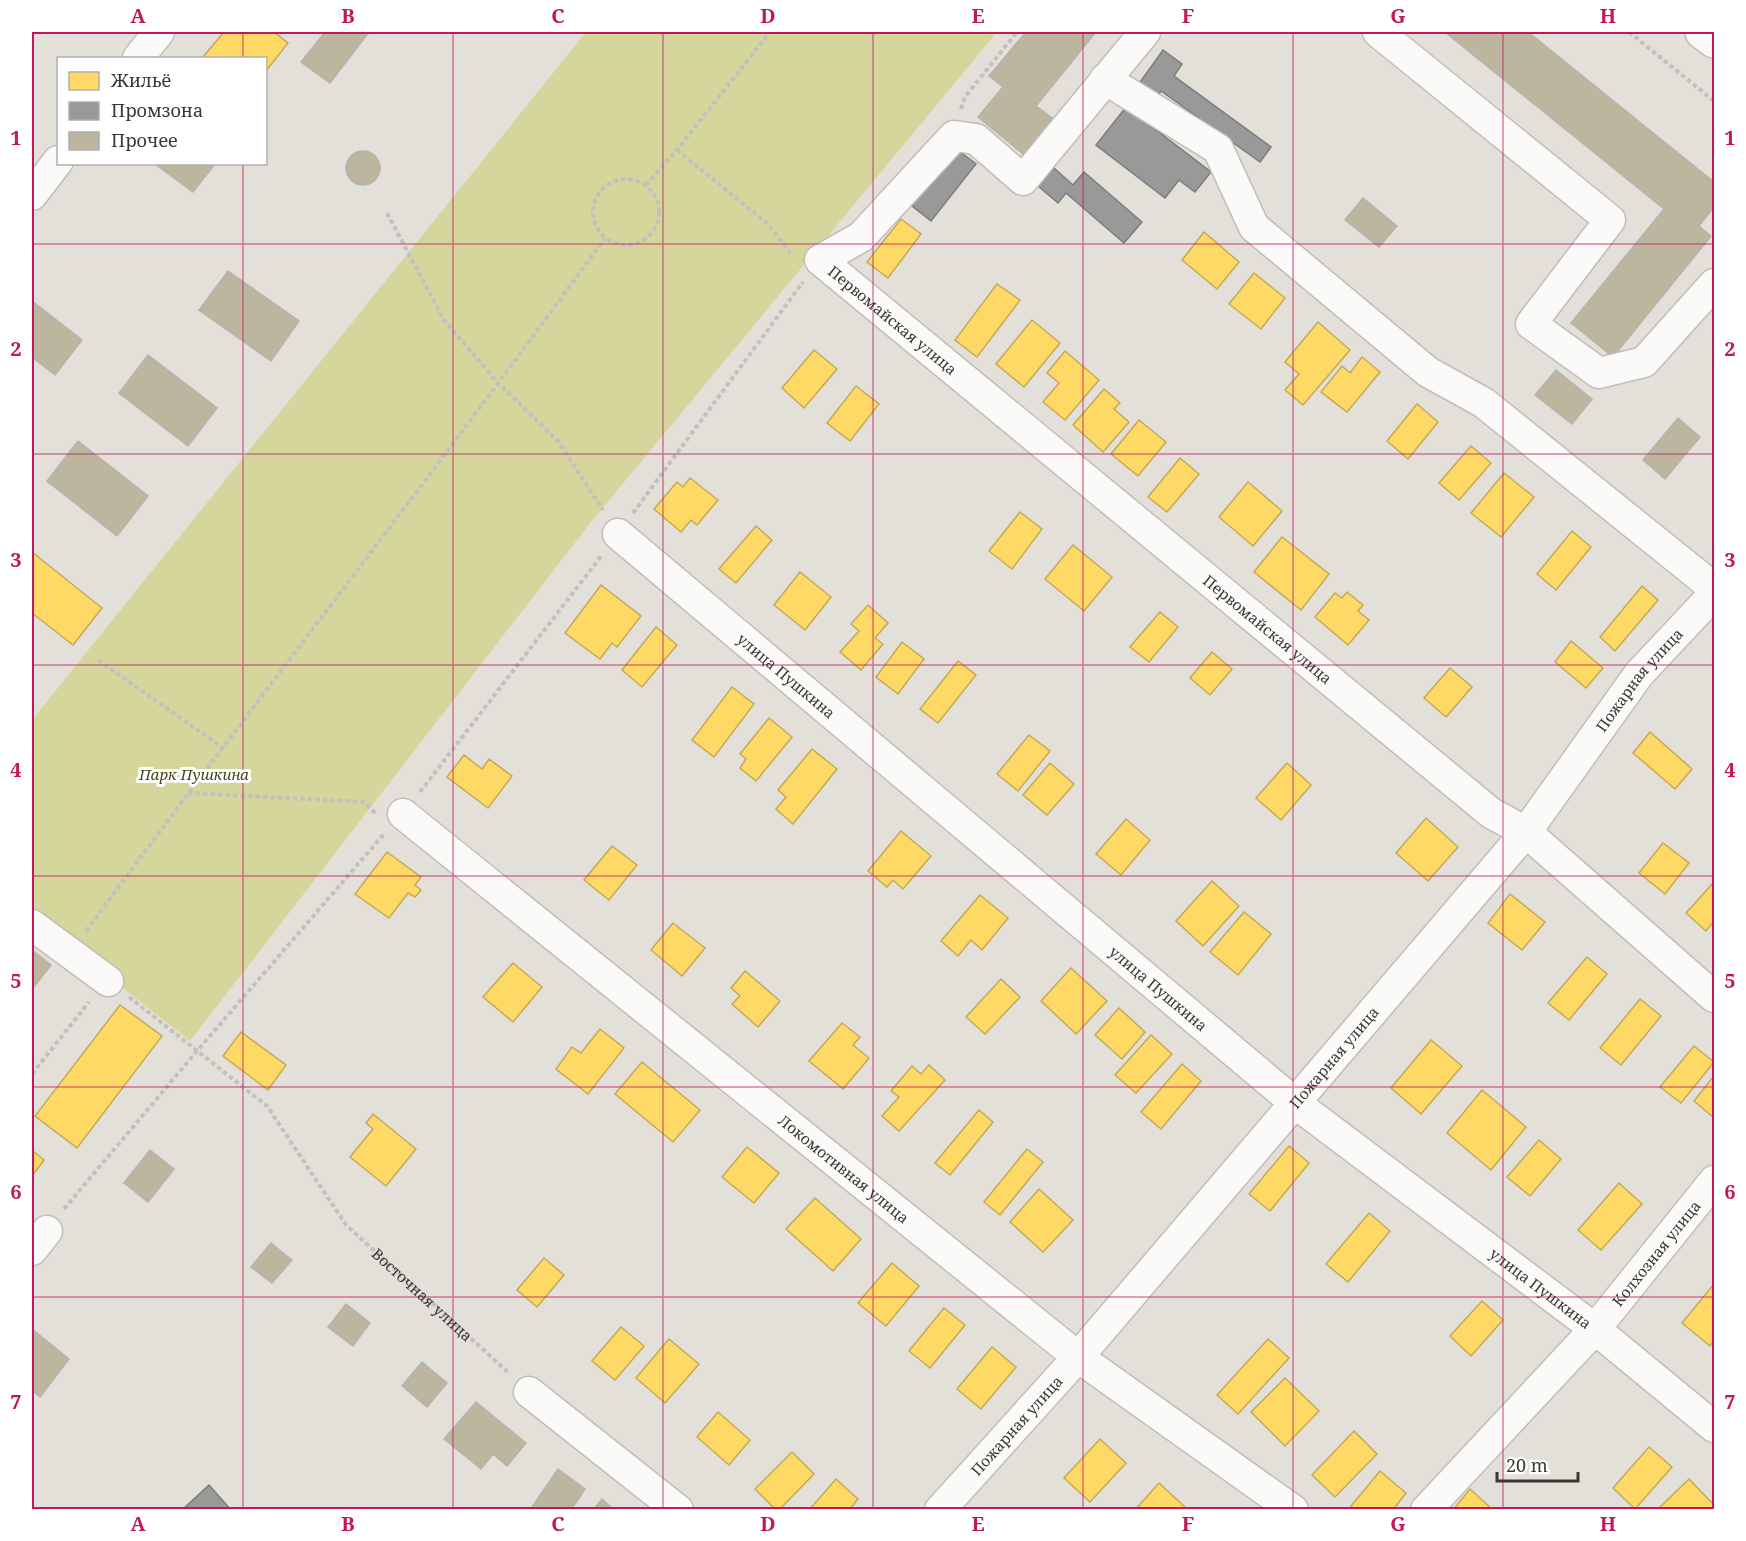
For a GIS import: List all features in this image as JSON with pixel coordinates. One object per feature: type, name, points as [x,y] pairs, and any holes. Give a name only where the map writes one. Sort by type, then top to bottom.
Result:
[{"type":"main road","points":[[1702,32],[1714,41]]},
{"type":"street","points":[[139,57],[159,32]]},
{"type":"street","points":[[814,267],[861,237],[954,136],[976,139],[1023,180],[1144,32]]},
{"type":"street","points":[[1378,32],[1610,220],[1531,324],[1599,373],[1644,362],[1714,284]]},
{"type":"street","points":[[1105,79],[1218,149],[1254,227],[1428,372],[1484,403],[1714,588]]},
{"type":"street","points":[[32,195],[57,162]]},
{"type":"street","name":"Первомайская улица","points":[[814,267],[1491,813],[1526,832],[1714,997]]},
{"type":"street","name":"улица Пушкина","points":[[618,534],[1295,1103],[1595,1329],[1714,1427]]},
{"type":"street","name":"Пожарная улица","points":[[940,1509],[1078,1357],[1526,832],[1639,674],[1714,594]]},
{"type":"street","name":"Локомотивная улица","points":[[396,820],[1078,1357],[1293,1509]]},
{"type":"street","points":[[32,925],[108,981]]},
{"type":"street","name":"Колхозная улица","points":[[1426,1509],[1595,1329],[1714,1181]]},
{"type":"street","points":[[530,1392],[678,1509]]},
{"type":"path","points":[[646,185],[677,150],[767,32]]},
{"type":"path","points":[[954,136],[965,97],[1017,32]]},
{"type":"path","points":[[1629,32],[1714,101]]},
{"type":"path","points":[[39,1240],[197,1051],[396,820],[618,534],[814,267],[767,223],[677,150]]},
{"type":"path","points":[[624,178],[646,185],[656,196],[659,207],[659,219],[655,230],[638,243],[627,245],[615,244],[605,238],[594,223],[592,212],[597,195],[605,186],[624,178]]},
{"type":"path","points":[[387,213],[444,320],[499,384],[558,441],[618,534]]},
{"type":"path","points":[[70,953],[188,793],[499,384],[605,238]]},
{"type":"path","points":[[98,660],[223,748]]},
{"type":"path","points":[[188,793],[364,802],[396,820]]},
{"type":"path","points":[[32,1074],[108,981]]},
{"type":"path","name":"Восточная улица","points":[[108,981],[267,1106],[346,1225],[530,1392]]},
{"type":"green space","name":"Парк Пушкина","points":[[586,32],[997,32],[591,522],[190,1041],[32,916],[32,720]]},
{"type":"building: Жильё","points":[[224,32],[274,32],[288,43],[267,70],[267,57],[203,57]]},
{"type":"building: Жильё","points":[[901,219],[921,234],[888,278],[867,262]]},
{"type":"building: Жильё","points":[[1204,232],[1239,262],[1217,289],[1182,260]]},
{"type":"building: Жильё","points":[[1254,273],[1285,298],[1261,329],[1229,304]]},
{"type":"building: Жильё","points":[[997,284],[1020,300],[977,357],[955,340]]},
{"type":"building: Жильё","points":[[1032,320],[1060,343],[1024,387],[996,364]]},
{"type":"building: Жильё","points":[[1318,322],[1350,350],[1303,405],[1285,390],[1299,374],[1285,362]]},
{"type":"building: Жильё","points":[[814,350],[837,369],[804,408],[782,388]]},
{"type":"building: Жильё","points":[[1065,351],[1099,380],[1065,420],[1043,402],[1059,383],[1047,373]]},
{"type":"building: Жильё","points":[[1362,357],[1380,372],[1347,412],[1321,392],[1342,366],[1350,373]]},
{"type":"building: Жильё","points":[[856,386],[879,404],[850,441],[827,423]]},
{"type":"building: Жильё","points":[[1104,389],[1120,403],[1114,409],[1129,422],[1103,452],[1073,425]]},
{"type":"building: Жильё","points":[[1417,404],[1438,422],[1408,459],[1387,441]]},
{"type":"building: Жильё","points":[[1139,420],[1166,442],[1138,476],[1111,454]]},
{"type":"building: Жильё","points":[[1471,446],[1491,463],[1459,500],[1439,483]]},
{"type":"building: Жильё","points":[[1180,458],[1199,474],[1167,512],[1148,497]]},
{"type":"building: Жильё","points":[[1504,473],[1534,497],[1501,537],[1471,513]]},
{"type":"building: Жильё","points":[[690,478],[718,500],[697,525],[691,520],[681,532],[654,509],[677,482],[683,487]]},
{"type":"building: Жильё","points":[[1248,482],[1282,511],[1253,546],[1219,517]]},
{"type":"building: Жильё","points":[[1020,512],[1042,529],[1012,569],[989,551]]},
{"type":"building: Жильё","points":[[756,526],[772,540],[736,583],[719,569]]},
{"type":"building: Жильё","points":[[1572,531],[1591,547],[1556,590],[1537,574]]},
{"type":"building: Жильё","points":[[1282,537],[1329,574],[1301,610],[1254,572]]},
{"type":"building: Жильё","points":[[1073,545],[1112,577],[1084,611],[1045,579]]},
{"type":"building: Жильё","points":[[32,552],[102,608],[73,645],[32,613]]},
{"type":"building: Жильё","points":[[800,572],[831,597],[805,630],[774,605]]},
{"type":"building: Жильё","points":[[601,585],[641,616],[617,647],[612,643],[600,659],[565,633]]},
{"type":"building: Жильё","points":[[1642,586],[1658,600],[1615,651],[1600,637]]},
{"type":"building: Жильё","points":[[1347,592],[1363,605],[1358,611],[1369,620],[1348,645],[1315,617],[1335,593],[1342,598]]},
{"type":"building: Жильё","points":[[868,605],[888,623],[875,638],[883,644],[861,670],[840,652],[859,631],[851,624]]},
{"type":"building: Жильё","points":[[1160,612],[1178,627],[1149,662],[1130,647]]},
{"type":"building: Жильё","points":[[656,627],[677,645],[642,687],[622,670]]},
{"type":"building: Жильё","points":[[1571,641],[1603,668],[1586,688],[1555,662]]},
{"type":"building: Жильё","points":[[902,642],[924,659],[898,694],[876,677]]},
{"type":"building: Жильё","points":[[1212,652],[1232,669],[1210,695],[1190,678]]},
{"type":"building: Жильё","points":[[958,661],[976,675],[938,723],[920,709]]},
{"type":"building: Жильё","points":[[1450,668],[1472,687],[1446,717],[1424,698]]},
{"type":"building: Жильё","points":[[732,687],[754,704],[714,757],[692,740]]},
{"type":"building: Жильё","points":[[769,718],[792,737],[756,781],[740,768],[746,759],[740,754]]},
{"type":"building: Жильё","points":[[1650,732],[1692,769],[1675,789],[1633,753]]},
{"type":"building: Жильё","points":[[1029,735],[1050,751],[1018,791],[997,774]]},
{"type":"building: Жильё","points":[[812,749],[837,769],[793,824],[776,809],[786,797],[778,790]]},
{"type":"building: Жильё","points":[[464,755],[482,769],[489,759],[512,776],[488,808],[447,777]]},
{"type":"building: Жильё","points":[[1050,763],[1074,784],[1047,815],[1023,795]]},
{"type":"building: Жильё","points":[[1287,763],[1311,785],[1281,820],[1256,798]]},
{"type":"building: Жильё","points":[[1426,818],[1458,847],[1428,881],[1396,853]]},
{"type":"building: Жильё","points":[[1126,819],[1150,840],[1121,875],[1096,854]]},
{"type":"building: Жильё","points":[[901,831],[931,856],[903,889],[893,880],[887,887],[868,871]]},
{"type":"building: Жильё","points":[[1663,843],[1689,863],[1665,894],[1639,873]]},
{"type":"building: Жильё","points":[[612,846],[637,865],[609,900],[584,880]]},
{"type":"building: Жильё","points":[[387,852],[421,877],[415,885],[421,890],[415,897],[408,893],[389,918],[355,894]]},
{"type":"building: Жильё","points":[[1212,881],[1239,906],[1203,946],[1176,921]]},
{"type":"building: Жильё","points":[[1714,882],[1714,921],[1706,931],[1686,913]]},
{"type":"building: Жильё","points":[[1510,894],[1545,922],[1522,950],[1488,923]]},
{"type":"building: Жильё","points":[[980,895],[1008,918],[982,950],[971,940],[958,956],[941,941]]},
{"type":"building: Жильё","points":[[1244,912],[1271,934],[1238,975],[1210,952]]},
{"type":"building: Жильё","points":[[673,923],[705,948],[682,976],[651,950]]},
{"type":"building: Жильё","points":[[1587,957],[1607,974],[1569,1020],[1548,1003]]},
{"type":"building: Жильё","points":[[513,963],[542,987],[513,1022],[483,997]]},
{"type":"building: Жильё","points":[[1071,968],[1107,1001],[1076,1034],[1041,1001]]},
{"type":"building: Жильё","points":[[745,971],[780,1001],[758,1027],[732,1004],[740,996],[731,988]]},
{"type":"building: Жильё","points":[[1001,979],[1020,997],[985,1034],[966,1017]]},
{"type":"building: Жильё","points":[[1640,999],[1661,1016],[1621,1065],[1600,1048]]},
{"type":"building: Жильё","points":[[120,1005],[162,1036],[77,1148],[35,1116]]},
{"type":"building: Жильё","points":[[1119,1008],[1145,1032],[1122,1059],[1095,1035]]},
{"type":"building: Жильё","points":[[842,1023],[860,1037],[853,1045],[869,1058],[843,1089],[809,1061]]},
{"type":"building: Жильё","points":[[600,1029],[624,1048],[588,1094],[556,1069],[572,1047],[581,1053]]},
{"type":"building: Жильё","points":[[241,1032],[286,1065],[268,1090],[223,1056]]},
{"type":"building: Жильё","points":[[1151,1035],[1172,1054],[1136,1093],[1115,1075]]},
{"type":"building: Жильё","points":[[1431,1040],[1462,1066],[1421,1114],[1391,1088]]},
{"type":"building: Жильё","points":[[1694,1046],[1714,1062],[1681,1103],[1660,1087]]},
{"type":"building: Жильё","points":[[642,1062],[700,1110],[673,1142],[615,1094]]},
{"type":"building: Жильё","points":[[1182,1064],[1201,1081],[1161,1129],[1141,1112]]},
{"type":"building: Жильё","points":[[929,1065],[945,1080],[899,1131],[882,1116],[899,1097],[891,1091],[912,1066],[921,1074]]},
{"type":"building: Жильё","points":[[1714,1076],[1714,1118],[1694,1101]]},
{"type":"building: Жильё","points":[[1482,1090],[1526,1127],[1491,1170],[1447,1133]]},
{"type":"building: Жильё","points":[[979,1110],[993,1122],[950,1175],[935,1163]]},
{"type":"building: Жильё","points":[[373,1114],[416,1149],[386,1186],[350,1157],[373,1129],[366,1123]]},
{"type":"building: Жильё","points":[[1539,1140],[1561,1159],[1530,1196],[1507,1177]]},
{"type":"building: Жильё","points":[[1289,1146],[1309,1163],[1270,1211],[1249,1194]]},
{"type":"building: Жильё","points":[[747,1147],[779,1173],[754,1203],[722,1177]]},
{"type":"building: Жильё","points":[[1027,1149],[1043,1162],[1000,1215],[984,1202]]},
{"type":"building: Жильё","points":[[32,1150],[44,1160],[32,1176]]},
{"type":"building: Жильё","points":[[1619,1183],[1642,1204],[1601,1250],[1578,1230]]},
{"type":"building: Жильё","points":[[1039,1189],[1073,1220],[1043,1252],[1010,1222]]},
{"type":"building: Жильё","points":[[815,1198],[861,1239],[833,1271],[786,1229]]},
{"type":"building: Жильё","points":[[1369,1213],[1390,1231],[1348,1282],[1326,1264]]},
{"type":"building: Жильё","points":[[544,1258],[564,1275],[537,1307],[517,1290]]},
{"type":"building: Жильё","points":[[892,1263],[919,1286],[886,1326],[858,1303]]},
{"type":"building: Жильё","points":[[1714,1284],[1714,1340],[1710,1346],[1682,1323]]},
{"type":"building: Жильё","points":[[1482,1301],[1503,1320],[1471,1356],[1450,1336]]},
{"type":"building: Жильё","points":[[944,1308],[965,1325],[930,1368],[909,1351]]},
{"type":"building: Жильё","points":[[621,1327],[644,1346],[615,1380],[592,1361]]},
{"type":"building: Жильё","points":[[669,1339],[699,1364],[665,1403],[636,1378]]},
{"type":"building: Жильё","points":[[1268,1339],[1289,1358],[1238,1414],[1217,1395]]},
{"type":"building: Жильё","points":[[992,1347],[1016,1367],[981,1409],[957,1389]]},
{"type":"building: Жильё","points":[[1285,1378],[1319,1411],[1285,1446],[1251,1412]]},
{"type":"building: Жильё","points":[[718,1412],[750,1440],[729,1465],[697,1437]]},
{"type":"building: Жильё","points":[[1354,1431],[1377,1454],[1335,1497],[1312,1475]]},
{"type":"building: Жильё","points":[[1100,1439],[1126,1463],[1090,1502],[1064,1478]]},
{"type":"building: Жильё","points":[[1649,1447],[1672,1467],[1635,1509],[1613,1488]]},
{"type":"building: Жильё","points":[[792,1452],[814,1474],[779,1510],[776,1510],[755,1489]]},
{"type":"building: Жильё","points":[[1380,1471],[1406,1493],[1393,1510],[1354,1510],[1351,1506]]},
{"type":"building: Жильё","points":[[836,1479],[858,1499],[849,1510],[809,1510]]},
{"type":"building: Жильё","points":[[1689,1479],[1714,1505],[1714,1510],[1657,1510]]},
{"type":"building: Жильё","points":[[1159,1483],[1185,1507],[1183,1510],[1135,1510]]},
{"type":"building: Жильё","points":[[1470,1489],[1492,1509],[1492,1510],[1453,1510]]},
{"type":"building: Промзона","points":[[1163,50],[1182,64],[1174,76],[1271,147],[1260,162],[1161,91],[1156,98],[1138,85]]},
{"type":"building: Промзона","points":[[1126,107],[1211,172],[1195,192],[1179,180],[1165,198],[1096,145]]},
{"type":"building: Промзона","points":[[955,148],[976,164],[931,221],[911,205]]},
{"type":"building: Промзона","points":[[1054,168],[1073,185],[1084,172],[1142,222],[1124,243],[1066,193],[1058,203],[1038,186]]},
{"type":"building: Промзона","points":[[209,1485],[231,1510],[182,1510]]},
{"type":"building: Прочее","points":[[325,32],[369,32],[330,83],[301,62]]},
{"type":"building: Прочее","points":[[1026,32],[1096,32],[1036,106],[1052,118],[1023,154],[978,117],[1003,87],[989,76]]},
{"type":"building: Прочее","points":[[1445,32],[1528,32],[1714,182],[1714,207],[1699,226],[1711,236],[1613,357],[1571,323],[1664,209]]},
{"type":"building: Прочее","points":[[363,151],[375,156],[380,168],[375,180],[363,185],[351,180],[346,168],[351,156]]},
{"type":"building: Прочее","points":[[156,165],[214,165],[193,192]]},
{"type":"building: Прочее","points":[[1363,198],[1397,226],[1379,247],[1345,220]]},
{"type":"building: Прочее","points":[[228,271],[299,321],[271,361],[199,310]]},
{"type":"building: Прочее","points":[[32,301],[82,340],[55,375],[32,357]]},
{"type":"building: Прочее","points":[[148,355],[217,408],[188,446],[119,393]]},
{"type":"building: Прочее","points":[[1556,370],[1592,399],[1572,424],[1535,395]]},
{"type":"building: Прочее","points":[[1678,418],[1700,437],[1665,479],[1643,460]]},
{"type":"building: Прочее","points":[[78,441],[148,496],[117,536],[47,481]]},
{"type":"building: Прочее","points":[[32,950],[51,965],[32,989]]},
{"type":"building: Прочее","points":[[150,1150],[174,1169],[148,1202],[124,1183]]},
{"type":"building: Прочее","points":[[271,1243],[292,1260],[272,1283],[251,1267]]},
{"type":"building: Прочее","points":[[346,1304],[370,1323],[353,1346],[328,1327]]},
{"type":"building: Прочее","points":[[32,1329],[69,1359],[40,1397],[32,1390]]},
{"type":"building: Прочее","points":[[422,1362],[447,1383],[427,1407],[402,1386]]},
{"type":"building: Прочее","points":[[476,1402],[526,1443],[507,1466],[493,1454],[481,1469],[444,1439]]},
{"type":"building: Прочее","points":[[558,1469],[585,1489],[571,1510],[530,1510]]},
{"type":"building: Прочее","points":[[602,1499],[614,1510],[593,1510]]}]
